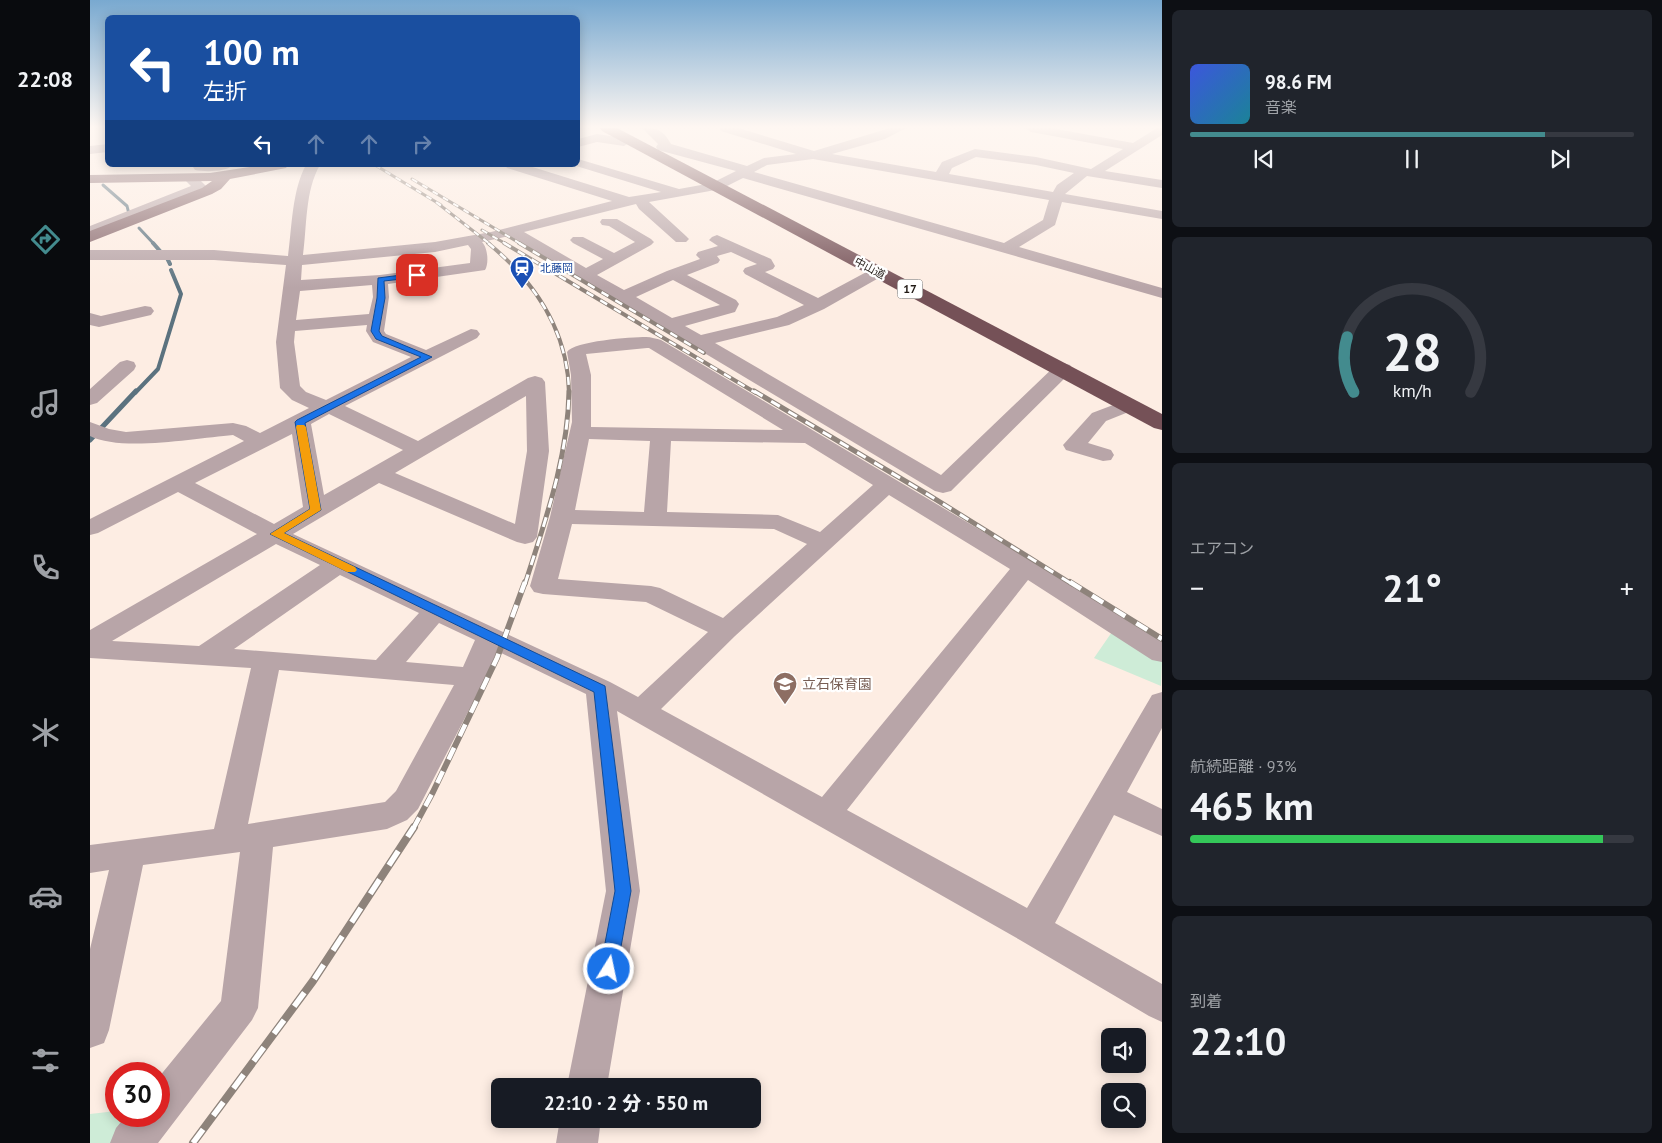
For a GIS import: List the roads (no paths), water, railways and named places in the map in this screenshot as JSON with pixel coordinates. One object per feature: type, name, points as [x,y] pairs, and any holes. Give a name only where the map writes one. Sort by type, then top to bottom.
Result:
[{"type":"highway","name":"中山道","points":[[708,181],[1063,369],[1162,424]]},
{"type":"main road","points":[[90,237],[208,191],[216,186],[219,181]]},
{"type":"street","points":[[90,231],[200,187],[193,181]]},
{"type":"street","points":[[307,181],[302,203],[285,342],[290,388],[299,396],[316,404],[330,407],[419,450]]},
{"type":"street","points":[[569,181],[634,200],[644,206],[681,239]]},
{"type":"street","points":[[641,181],[681,193]]},
{"type":"street","points":[[90,255],[214,254],[294,262],[358,256],[472,241],[634,200],[716,186],[726,181]]},
{"type":"street","points":[[777,181],[1162,293]]},
{"type":"street","points":[[960,181],[1162,215]]},
{"type":"street","points":[[1005,249],[1050,222],[1056,198],[1062,188],[1073,181]]},
{"type":"street","points":[[1146,181],[1162,184]]},
{"type":"street","points":[[142,190],[156,206]]},
{"type":"street","points":[[1108,206],[1115,198],[1162,205]]},
{"type":"street","points":[[90,244],[175,211]]},
{"type":"street","points":[[586,274],[646,242],[612,222],[607,222]]},
{"type":"street","points":[[512,231],[701,341],[942,486],[1063,369]]},
{"type":"street","points":[[578,240],[615,259]]},
{"type":"street","points":[[293,286],[380,280],[479,267],[479,248],[472,241]]},
{"type":"street","points":[[624,296],[673,274],[712,260],[704,255],[724,243],[765,262],[767,266],[751,271],[818,305]]},
{"type":"street","points":[[701,341],[783,321],[818,305],[878,272]]},
{"type":"street","points":[[672,324],[729,308],[730,304],[673,274]]},
{"type":"street","points":[[380,280],[381,298],[375,331],[379,338],[428,357]]},
{"type":"street","points":[[90,318],[99,322],[145,311]]},
{"type":"street","points":[[287,326],[377,319]]},
{"type":"street","points":[[90,528],[471,334]]},
{"type":"street","points":[[726,630],[651,594],[543,586],[562,517],[582,422],[581,375],[576,352],[582,349],[648,342],[654,344],[1025,567],[1162,652]]},
{"type":"street","points":[[90,399],[127,366]]},
{"type":"street","points":[[90,642],[535,382],[538,451],[525,538],[378,474]]},
{"type":"street","points":[[1103,455],[1074,445],[1099,417],[1129,405]]},
{"type":"street","points":[[300,422],[315,510]]},
{"type":"street","points":[[90,428],[104,435],[126,438],[233,429],[260,442]]},
{"type":"street","points":[[580,433],[661,436],[810,437]]},
{"type":"street","points":[[655,519],[661,436]]},
{"type":"street","points":[[178,483],[275,534],[600,689],[1033,929],[1162,1004]]},
{"type":"street","points":[[641,711],[726,630],[887,484]]},
{"type":"street","points":[[562,517],[778,522],[823,542]]},
{"type":"street","points":[[204,656],[339,564]]},
{"type":"street","points":[[826,814],[1025,567]]},
{"type":"street","points":[[383,670],[436,610]]},
{"type":"street","points":[[90,858],[243,838],[387,816],[396,811],[407,800],[472,677],[490,636]]},
{"type":"street","points":[[90,649],[267,660],[472,677]]},
{"type":"street","points":[[170,1095],[239,1008],[243,838],[267,660]]},
{"type":"street","points":[[588,1078],[623,891],[600,689]]},
{"type":"street","points":[[1033,929],[1162,702]]},
{"type":"street","points":[[1107,797],[1162,823]]},
{"type":"street","points":[[90,1030],[129,854]]},
{"type":"street","points":[[131,1143],[144,1127]]},
{"type":"street","points":[[577,1143],[580,1128]]},
{"type":"waterway","points":[[103,185],[127,206],[129,214]]},
{"type":"waterway","points":[[139,228],[154,244]]},
{"type":"waterway","points":[[153,243],[160,251]]},
{"type":"waterway","points":[[167,258],[170,264]]},
{"type":"waterway","points":[[135,393],[158,369],[181,294],[171,270]]},
{"type":"waterway","points":[[90,440],[136,391]]},
{"type":"railway","points":[[402,181],[441,205]]},
{"type":"railway","points":[[416,181],[521,244]]},
{"type":"railway","points":[[436,202],[490,244]]},
{"type":"railway","points":[[482,230],[506,244]]},
{"type":"railway","points":[[488,243],[520,274],[534,291],[545,309],[555,328],[562,349],[567,370],[569,392]]},
{"type":"railway","points":[[504,243],[756,393]]},
{"type":"railway","points":[[519,243],[704,353]]},
{"type":"railway","points":[[754,391],[927,494],[1072,584]]},
{"type":"railway","points":[[525,584],[560,465],[565,441],[569,392]]},
{"type":"railway","points":[[413,829],[433,792],[497,658],[525,582]]},
{"type":"railway","points":[[1070,582],[1162,639]]},
{"type":"railway","points":[[193,1143],[313,981],[414,827]]},
{"type":"place","name":"北藤岡","points":[[522,289]]},
{"type":"place","name":"立石保育園","points":[[785,705]]}]
